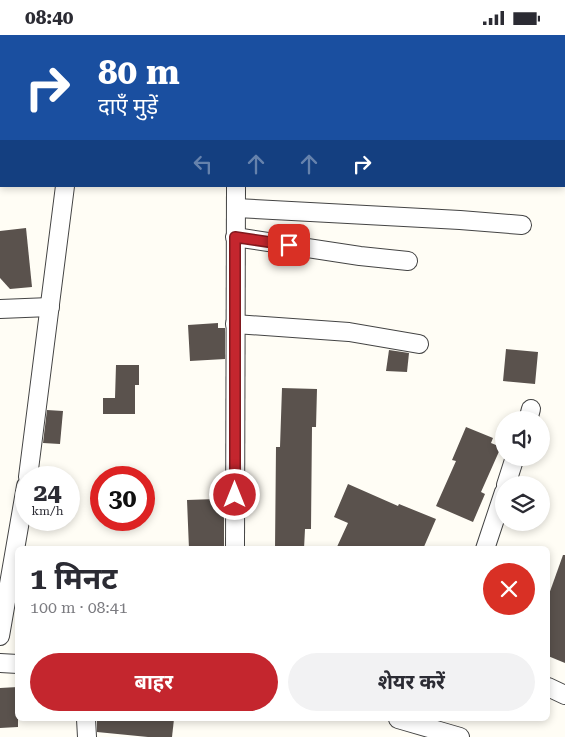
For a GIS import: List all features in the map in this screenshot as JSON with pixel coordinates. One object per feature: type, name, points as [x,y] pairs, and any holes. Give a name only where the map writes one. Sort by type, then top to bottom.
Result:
[{"type":"street","points":[[29,466],[65,187]]},
{"type":"street","points":[[235,546],[236,187]]},
{"type":"street","points":[[236,207],[460,219],[522,225]]},
{"type":"street","points":[[235,237],[360,256],[408,261]]},
{"type":"street","points":[[0,309],[50,307]]},
{"type":"street","points":[[235,324],[349,332],[419,344]]},
{"type":"street","points":[[486,546],[495,519]]},
{"type":"street","points":[[16,546],[18,531]]},
{"type":"street","points":[[0,636],[15,549]]},
{"type":"street","points":[[0,663],[15,664]]},
{"type":"street","points":[[550,688],[565,695]]},
{"type":"street","points":[[86,721],[88,737]]},
{"type":"street","points":[[411,721],[424,723],[460,737]]},
{"type":"building","points":[[26,228],[32,287],[10,289],[0,278],[0,231]]},
{"type":"building","points":[[218,323],[218,328],[225,328],[225,359],[190,361],[188,325]]},
{"type":"building","points":[[506,349],[538,352],[535,384],[503,381]]},
{"type":"building","points":[[389,350],[409,353],[407,372],[386,371]]},
{"type":"building","points":[[116,365],[139,365],[139,385],[135,385],[135,414],[103,414],[103,398],[115,398]]},
{"type":"building","points":[[282,388],[317,389],[316,427],[312,427],[311,529],[305,529],[304,546],[275,546],[276,447],[280,447]]},
{"type":"building","points":[[47,410],[63,411],[60,444],[43,443]]},
{"type":"building","points":[[466,427],[493,438],[491,443],[495,445],[495,460],[481,492],[485,494],[473,522],[436,506],[456,461],[452,460]]},
{"type":"building","points":[[348,484],[398,506],[399,504],[436,519],[424,546],[337,546],[348,523],[334,517]]},
{"type":"building","points":[[216,499],[216,504],[224,503],[224,546],[189,546],[187,500]]},
{"type":"building","points":[[563,555],[565,555],[565,663],[550,657],[550,591]]},
{"type":"building","points":[[15,687],[15,721],[18,721],[18,727],[0,728],[0,688]]},
{"type":"building","points":[[97,721],[174,721],[172,737],[148,737],[97,732]]},
{"type":"route","points":[[235,495],[235,237],[289,245]]}]
